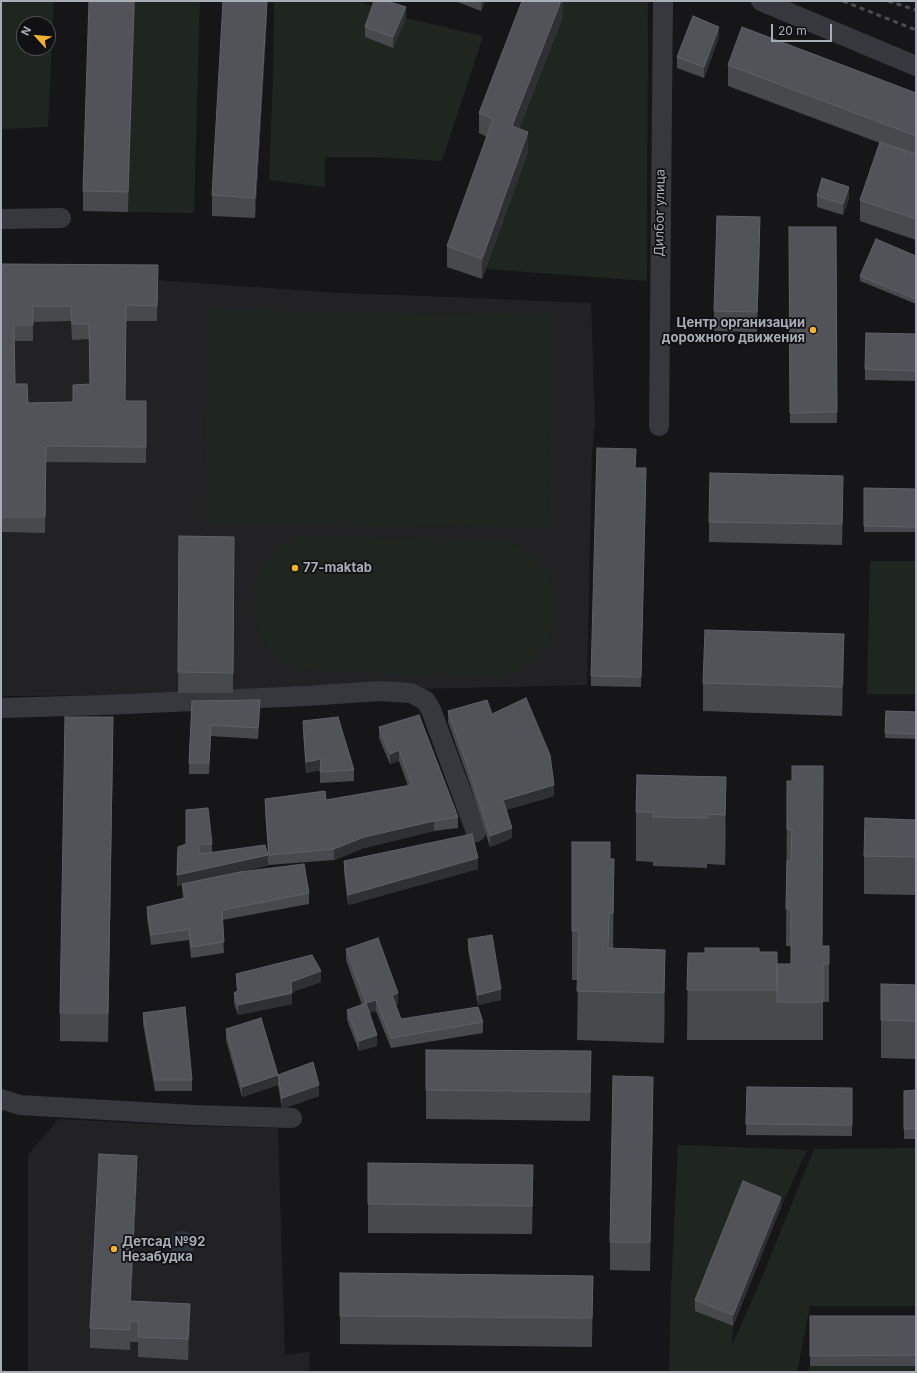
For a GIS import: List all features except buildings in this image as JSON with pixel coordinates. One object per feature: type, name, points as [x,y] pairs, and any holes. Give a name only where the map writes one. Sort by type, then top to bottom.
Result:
[{"type":"street","name":"Дилбог улица","points":[[659,426],[663,1]]},
{"type":"street","points":[[761,1],[916,66]]},
{"type":"street","points":[[1,219],[61,218]]},
{"type":"street","points":[[1,708],[306,696],[380,691],[411,693],[426,701],[431,710],[476,832]]},
{"type":"street","points":[[1,1099],[20,1105],[193,1115],[292,1118]]},
{"type":"shaded area","points":[[1,1],[54,1],[53,16],[16,16],[16,56],[51,56],[48,127],[1,129]]},
{"type":"shaded area","points":[[135,1],[200,1],[194,213],[128,212]]},
{"type":"shaded area","points":[[274,1],[358,1],[406,18],[483,36],[442,161],[374,157],[325,157],[325,187],[269,180]]},
{"type":"shaded area","points":[[525,1],[648,1],[647,281],[485,269],[512,147]]},
{"type":"shaded area","name":"77-maktab","points":[[1,269],[338,293],[591,303],[595,420],[592,452],[587,685],[161,695],[1,696]]},
{"type":"shaded area","points":[[208,310],[549,315],[546,528],[204,523]]},
{"type":"shaded area","points":[[312,535],[508,542],[532,554],[549,574],[557,600],[555,627],[543,651],[523,668],[497,676],[301,670],[277,658],[260,637],[252,612],[254,585],[266,561],[286,543]]},
{"type":"shaded area","points":[[870,561],[916,561],[916,694],[867,694]]},
{"type":"shaded area","points":[[59,1119],[192,1126],[278,1128],[285,1355],[310,1352],[309,1372],[28,1372],[28,1154]]},
{"type":"shaded area","points":[[678,1145],[807,1150],[781,1207],[695,1311],[733,1326],[732,1345],[760,1282],[814,1149],[916,1148],[916,1306],[810,1306],[797,1372],[669,1372],[671,1290]]},
{"type":"shaded area","points":[[182,1231],[191,1235],[195,1244],[191,1253],[182,1257],[173,1253],[169,1244],[173,1235]]},
{"type":"shaded area","points":[[810,1366],[916,1366],[916,1372],[807,1372]]},
{"type":"railway","points":[[843,1],[916,30]]},
{"type":"railway","points":[[888,1],[916,10]]},
{"type":"place","name":"Центр организации дорожного движения","points":[[813,330]]},
{"type":"place","name":"77-maktab","points":[[295,568]]},
{"type":"place","name":"Детсад №92 Незабудка","points":[[114,1249]]}]
